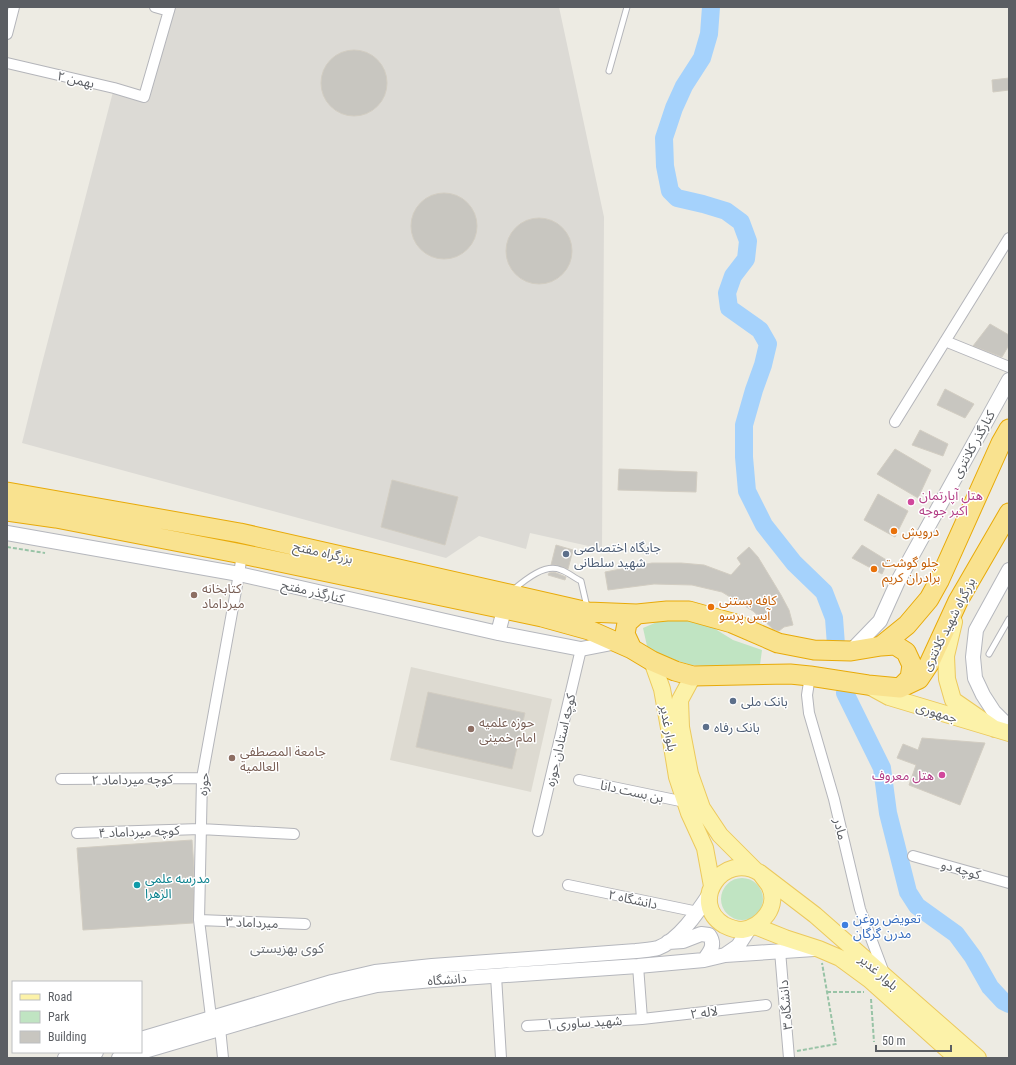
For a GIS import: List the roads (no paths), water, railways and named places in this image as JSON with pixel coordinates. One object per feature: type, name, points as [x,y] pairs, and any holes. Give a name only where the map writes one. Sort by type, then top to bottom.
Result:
[{"type":"highway","points":[[881,646],[907,625],[929,599],[939,581],[1006,436]]},
{"type":"highway","name":"بزرگراه مفتح","points":[[7,492],[240,534],[505,602],[542,617],[589,630],[624,645],[652,660]]},
{"type":"highway","name":"بزرگراه مفتح","points":[[7,510],[505,602],[588,612],[637,614],[667,611],[689,611],[732,624],[778,643],[814,650],[852,651]]},
{"type":"highway","name":"بزرگراه شهید کلانتری","points":[[652,660],[674,671],[693,676],[790,674],[900,688],[920,679],[929,664],[958,601],[1009,513]]},
{"type":"highway","points":[[624,645],[627,623],[637,614]]},
{"type":"highway","points":[[852,651],[895,645],[906,652],[912,665],[910,678],[900,688]]},
{"type":"main road","name":"کنارگذر کلانتری","points":[[852,651],[880,621],[898,581],[1009,380]]},
{"type":"main road","name":"کنارگذر مفتح","points":[[7,533],[239,574],[498,633],[581,649],[624,645]]},
{"type":"main road","points":[[1004,729],[983,695],[975,678],[973,657],[976,630],[1009,570]]},
{"type":"main road","points":[[958,601],[946,656],[947,679],[953,700],[1004,729]]},
{"type":"main road","points":[[498,633],[505,602]]},
{"type":"main road","name":"بلوار غدیر","points":[[652,660],[662,689],[677,777],[689,813],[705,848],[711,891]]},
{"type":"main road","name":"بلوار غدیر","points":[[693,676],[680,700],[681,727],[690,774],[702,808],[720,835],[757,872],[815,915],[978,1058]]},
{"type":"main road","name":"جمهوری","points":[[868,685],[889,697],[1004,729]]},
{"type":"main road","points":[[736,868],[746,868],[757,872],[769,886],[772,896],[771,907],[766,917],[752,928],[739,930],[729,928],[720,923],[714,915],[710,905],[711,891],[718,878],[726,871],[736,868]]},
{"type":"main road","name":"دانشگاه","points":[[142,1038],[332,982],[375,972],[432,966],[636,951],[657,948],[668,942],[689,924],[711,891]]},
{"type":"main road","name":"بلوار غدیر","points":[[752,928],[819,948],[840,958],[870,986],[957,1058]]},
{"type":"main road","name":"دانشگاه","points":[[142,1051],[335,995],[377,985],[704,960],[725,955],[738,946],[752,928]]},
{"type":"main road","points":[[668,942],[683,940],[701,934],[709,935],[712,940],[712,947],[704,960]]},
{"type":"main road","name":"بلوار غدیر","points":[[725,955],[819,948]]},
{"type":"main road","name":"دانشگاه","points":[[119,1058],[136,1053]]},
{"type":"main road","points":[[65,1058],[95,1054]]},
{"type":"street","points":[[7,34],[14,7]]},
{"type":"street","points":[[155,7],[169,9]]},
{"type":"street","name":"بهمن ۲","points":[[7,63],[114,88],[144,97],[169,9]]},
{"type":"street","points":[[895,422],[1009,238]]},
{"type":"street","points":[[945,341],[1009,367]]},
{"type":"street","name":"حوزه","points":[[211,1017],[199,920],[202,778],[242,554]]},
{"type":"street","name":"کوچه استادان حوزه","points":[[538,831],[581,649]]},
{"type":"street","name":"مادر","points":[[810,676],[807,695],[809,714],[834,799],[860,909],[887,979]]},
{"type":"street","name":"کوچه میرداماد ۲","points":[[61,779],[202,778]]},
{"type":"street","name":"بن بست دانا","points":[[579,780],[685,802]]},
{"type":"street","name":"کوچه میرداماد ۴","points":[[77,833],[200,830],[294,834]]},
{"type":"street","name":"کوچه دو","points":[[913,856],[1009,883]]},
{"type":"street","name":"دانشگاه ۲","points":[[568,885],[698,912]]},
{"type":"street","name":"۳ میرداماد","points":[[199,920],[305,924]]},
{"type":"street","name":"۳ دانشگاه","points":[[780,951],[786,1056]]},
{"type":"street","points":[[638,966],[642,1019]]},
{"type":"street","points":[[496,976],[501,1058]]},
{"type":"street","name":"۲ لاله","points":[[642,1019],[766,1005]]},
{"type":"street","name":"۱ شهید ساوری","points":[[526,1026],[642,1019]]},
{"type":"street","points":[[220,1028],[223,1058]]},
{"type":"lane","points":[[609,71],[627,7]]},
{"type":"lane","points":[[505,602],[533,574],[550,568],[560,569],[580,581],[588,612]]},
{"type":"lane","points":[[989,654],[1009,619]]},
{"type":"waterway","points":[[711,7],[709,34],[702,58],[684,86],[674,108],[664,138],[665,166],[670,191],[677,198],[726,211],[741,222],[748,241],[746,259],[733,276],[727,293],[729,308],[760,330],[768,344],[744,425],[744,457],[747,491],[764,525],[794,563],[824,592],[834,618],[836,645]]},
{"type":"waterway","points":[[845,693],[882,768],[888,813],[908,892],[917,906],[956,934],[973,957],[990,987],[1003,1001],[1009,1004]]},
{"type":"place","name":"هتل آپارتمان اکبر جوجه","points":[[911,502]]},
{"type":"place","name":"درویش","points":[[894,531]]},
{"type":"place","name":"جایگاه اختصاصی شهید سلطانی","points":[[566,554]]},
{"type":"place","name":"چلو گوشت برادران کریم","points":[[874,569]]},
{"type":"place","name":"کتابخانه میرداماد","points":[[194,595]]},
{"type":"place","name":"کافه بستنی آیس پرسو","points":[[711,607]]},
{"type":"place","name":"بانک ملی","points":[[733,701]]},
{"type":"place","name":"بانک رفاه","points":[[706,727]]},
{"type":"place","name":"حوزه علمیه امام خمینی","points":[[471,729]]},
{"type":"place","name":"جامعة المصطفی العالمیة","points":[[232,758]]},
{"type":"place","name":"هتل معروف","points":[[942,775]]},
{"type":"place","name":"مدرسه علمی الزهرا","points":[[137,885]]},
{"type":"place","name":"تعویض روغن مدرن گرگان","points":[[845,925]]},
{"type":"district","name":"کوی بهزیستی","points":[[287,948]]}]
